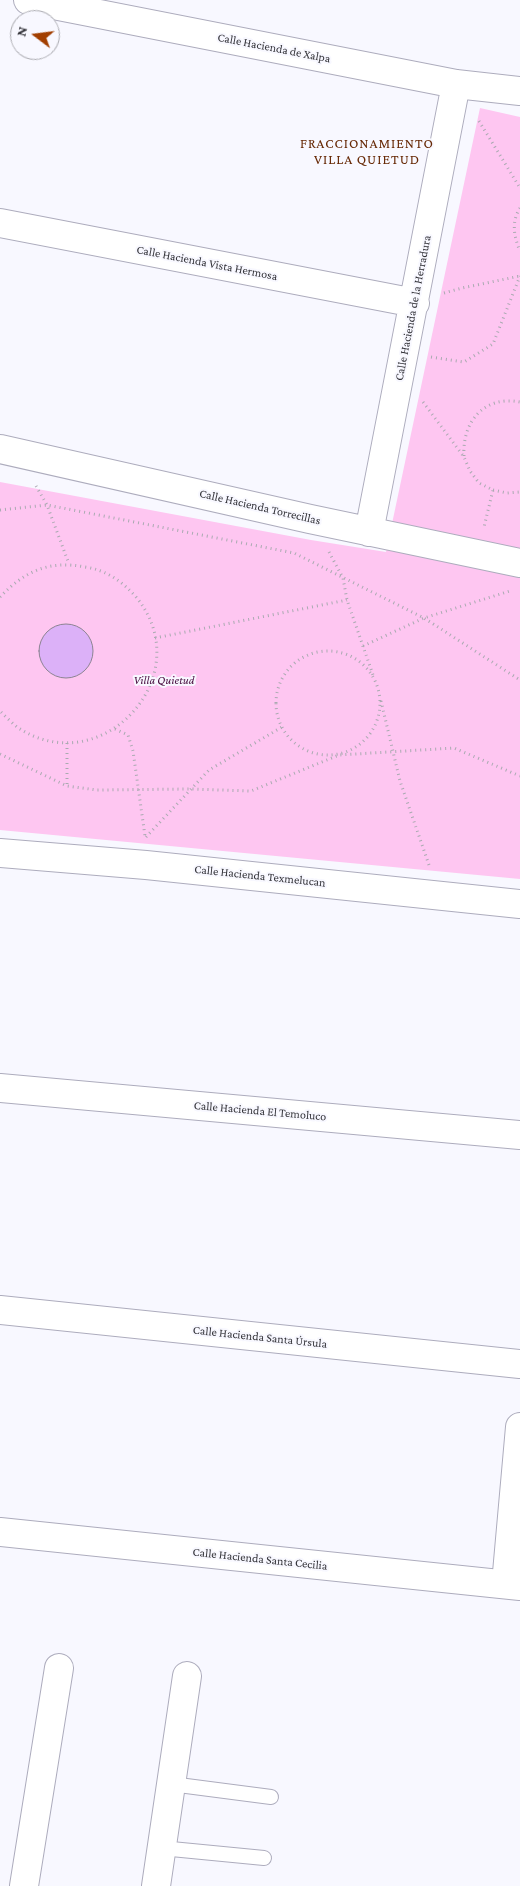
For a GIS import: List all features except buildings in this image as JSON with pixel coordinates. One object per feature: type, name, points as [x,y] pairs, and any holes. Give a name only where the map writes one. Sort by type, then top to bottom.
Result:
[{"type":"street","name":"Calle Hacienda de Xalpa","points":[[28,0],[456,84],[520,91]]},
{"type":"street","name":"Calle Hacienda de la Herradura","points":[[370,532],[456,84]]},
{"type":"street","name":"Calle Hacienda Vista Hermosa","points":[[0,223],[415,302]]},
{"type":"street","name":"Calle Hacienda Torrecillas","points":[[9,451],[310,519],[520,563]]},
{"type":"street","name":"Calle Hacienda Texmelucan","points":[[0,853],[146,865],[439,894],[520,904]]},
{"type":"street","name":"Calle Hacienda El Temoluco","points":[[0,1088],[520,1134]]},
{"type":"street","name":"Calle Hacienda Santa Úrsula","points":[[0,1310],[520,1364]]},
{"type":"street","points":[[513,1585],[520,1427]]},
{"type":"street","name":"Calle Hacienda Santa Cecilia","points":[[0,1532],[513,1585]]},
{"type":"street","points":[[24,1886],[59,1668]]},
{"type":"street","points":[[156,1886],[187,1676]]},
{"type":"lane","points":[[171,1784],[271,1797]]},
{"type":"lane","points":[[161,1848],[264,1858]]},
{"type":"path","points":[[456,84],[520,188]]},
{"type":"path","points":[[520,208],[514,225],[515,239],[520,251]]},
{"type":"path","points":[[415,302],[462,288],[520,276]]},
{"type":"path","points":[[447,358],[464,362],[493,344],[520,276]]},
{"type":"path","points":[[400,371],[464,457],[470,471],[479,483],[492,490],[507,493],[520,492]]},
{"type":"path","points":[[464,457],[463,442],[468,427],[476,415],[489,406],[503,401],[520,402]]},
{"type":"path","points":[[9,451],[46,505],[69,564]]},
{"type":"path","points":[[478,554],[492,490]]},
{"type":"path","points":[[0,510],[46,505],[294,553],[424,618],[520,680]]},
{"type":"path","points":[[310,519],[343,578],[347,600],[380,695],[400,781],[439,894]]},
{"type":"path","points":[[0,597],[15,581],[40,568],[69,564],[99,569],[125,585],[145,608],[155,638],[156,664],[149,689],[135,711],[115,729],[92,739],[67,743],[40,738],[16,726],[0,711]]},
{"type":"path","points":[[364,646],[424,618],[511,591]]},
{"type":"path","points":[[155,638],[347,600]]},
{"type":"path","points":[[374,678],[364,664],[349,655],[335,651],[319,651],[305,656],[292,666],[280,683],[276,698],[277,712],[282,727],[300,747],[316,754],[333,755],[349,751],[363,741],[374,728],[380,712],[380,695]]},
{"type":"path","points":[[145,837],[209,770],[282,727]]},
{"type":"path","points":[[115,729],[128,735],[133,751],[140,790],[146,865]]},
{"type":"path","points":[[67,743],[67,786]]},
{"type":"path","points":[[0,754],[67,786],[97,790],[190,789],[251,791],[339,755],[454,748],[520,776]]},
{"type":"green space","name":"Villa Quietud","points":[[480,108],[520,117],[520,879],[0,830],[0,482],[311,540],[386,552]]},
{"type":"district","name":"FRACCIONAMIENTO VILLA QUIETUD","points":[[367,152]]}]
